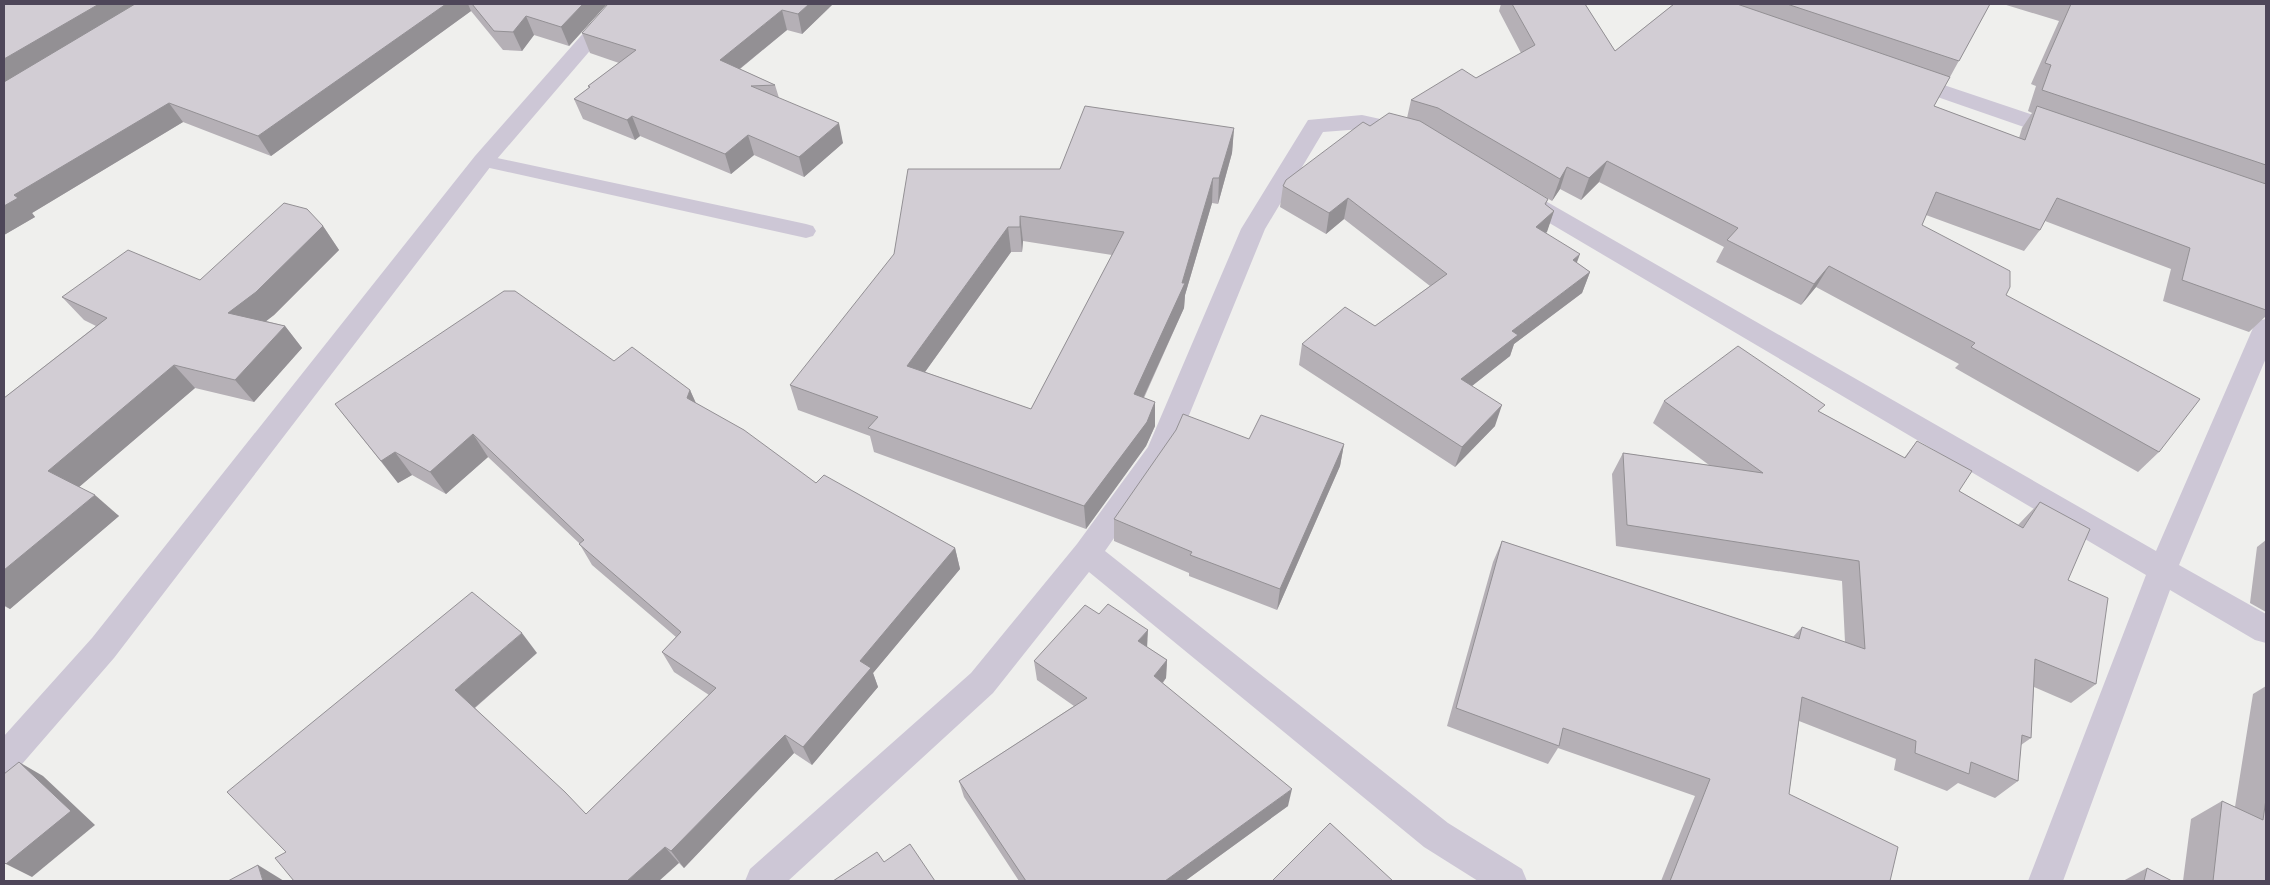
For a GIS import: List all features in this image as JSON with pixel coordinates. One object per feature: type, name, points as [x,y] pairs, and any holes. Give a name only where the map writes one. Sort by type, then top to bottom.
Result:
[{"type":"street","points":[[4,760],[103,648],[483,161],[620,4]]},
{"type":"street","points":[[1891,73],[2076,137]]},
{"type":"street","points":[[762,881],[982,683],[1087,553],[1160,452],[1253,229],[1316,125],[1362,122],[1393,127],[1424,136],[1432,141]]},
{"type":"street","points":[[1503,185],[1626,259],[2266,630]]},
{"type":"street","points":[[2046,881],[2162,571],[2266,328]]},
{"type":"street","points":[[1087,553],[1436,835],[1510,881]]},
{"type":"lane","points":[[483,161],[806,230]]},
{"type":"building","points":[[4,4],[99,4],[4,59]]},
{"type":"building","points":[[135,4],[446,4],[258,136],[169,103],[14,195],[18,198],[4,206],[4,82]]},
{"type":"building","points":[[472,4],[583,4],[561,27],[526,16],[513,32],[494,31]]},
{"type":"building","points":[[608,4],[809,4],[798,14],[782,10],[720,60],[775,85],[751,86],[839,123],[799,157],[748,135],[725,154],[632,116],[627,120],[574,99],[590,87],[588,86],[636,50],[582,33]]},
{"type":"building","points":[[1512,4],[1585,4],[1615,51],[1674,4],[1737,4],[1950,77],[1934,106],[2025,140],[2037,106],[2266,184],[2266,310],[2182,280],[2190,248],[2057,198],[2040,230],[1936,192],[1922,225],[2010,271],[2010,287],[2006,295],[2200,399],[2159,452],[1971,347],[1975,343],[1829,266],[1814,284],[1727,240],[1738,228],[1607,161],[1589,178],[1567,167],[1560,179],[1438,108],[1411,100],[1462,69],[1476,78],[1535,45]]},
{"type":"building","points":[[1787,4],[1990,4],[1959,61]]},
{"type":"building","points":[[2071,4],[2266,4],[2266,165],[2042,90],[2051,65],[2045,63]]},
{"type":"building","points":[[1085,106],[1234,128],[1219,178],[1213,178],[1182,283],[1185,283],[1134,394],[1155,402],[1147,422],[1084,506],[868,428],[878,417],[790,385],[894,254],[908,169],[1060,169]],"holes":[[[1020,216],[1124,232],[1031,409],[907,366],[1008,227],[1020,227]]]},
{"type":"building","points":[[1389,113],[1420,121],[1548,199],[1545,204],[1554,211],[1536,227],[1580,254],[1573,260],[1590,272],[1512,331],[1518,335],[1461,379],[1502,405],[1462,447],[1302,344],[1345,307],[1375,326],[1447,274],[1348,198],[1329,213],[1283,186],[1286,180],[1363,122],[1370,126]]},
{"type":"building","points":[[284,203],[307,209],[323,226],[256,292],[228,313],[285,326],[235,380],[174,365],[48,471],[95,495],[4,570],[4,398],[107,318],[62,297],[128,250],[200,280]]},
{"type":"building","points":[[504,291],[515,291],[614,361],[632,347],[690,390],[687,398],[744,430],[816,483],[824,475],[955,548],[860,661],[871,668],[803,747],[785,735],[671,851],[665,847],[627,881],[294,881],[275,858],[286,852],[227,792],[472,592],[522,633],[455,690],[565,792],[586,814],[716,688],[662,652],[681,632],[579,544],[584,540],[473,434],[430,472],[395,452],[381,461],[335,404]]},
{"type":"building","points":[[1738,346],[1825,405],[1818,411],[1905,458],[1917,441],[1972,471],[1959,491],[2023,528],[2040,502],[2090,529],[2068,580],[2108,598],[2096,684],[2035,659],[2031,738],[2022,735],[2018,781],[1971,762],[1969,774],[1915,753],[1916,741],[1802,697],[1789,794],[1898,847],[1890,881],[1670,881],[1710,779],[1563,728],[1559,746],[1456,708],[1502,541],[1799,639],[1802,627],[1865,649],[1859,561],[1627,525],[1623,453],[1763,473],[1664,401]]},
{"type":"building","points":[[1183,414],[1249,439],[1261,415],[1344,444],[1280,589],[1190,555],[1192,552],[1114,519],[1176,430]]},
{"type":"building","points":[[1108,604],[1148,630],[1138,641],[1167,660],[1154,676],[1292,789],[1165,881],[1026,881],[959,781],[1087,698],[1034,661],[1085,605],[1099,614]]},
{"type":"building","points":[[19,762],[71,811],[6,864],[4,862],[4,774]]},
{"type":"building","points":[[2266,799],[2266,881],[2213,881],[2222,801],[2263,820]]},
{"type":"building","points":[[1330,823],[1393,881],[1272,881]]},
{"type":"building","points":[[910,844],[935,881],[833,881],[877,852],[884,862]]},
{"type":"building","points":[[258,865],[263,881],[228,881]]},
{"type":"building","points":[[2147,868],[2172,881],[2144,881]]}]
